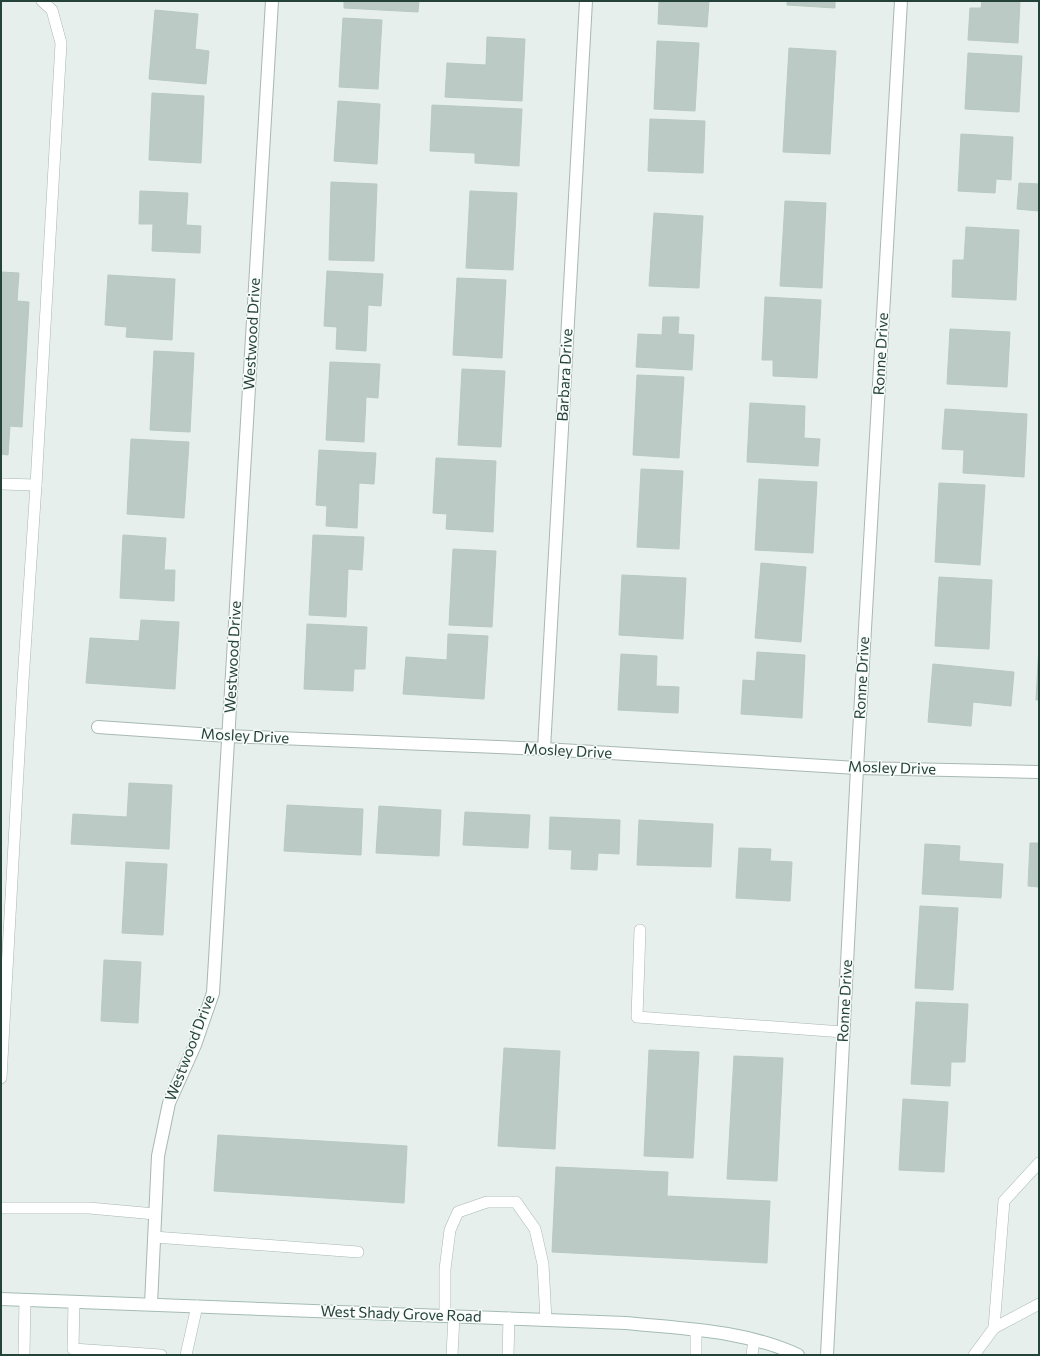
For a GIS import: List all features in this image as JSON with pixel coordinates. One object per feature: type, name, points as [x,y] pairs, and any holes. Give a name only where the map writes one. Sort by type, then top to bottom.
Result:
[{"type":"street","name":"Westwood Drive","points":[[151,1304],[158,1156],[169,1103],[194,1045],[213,993],[272,1]]},
{"type":"street","name":"Barbara Drive","points":[[544,749],[586,1]]},
{"type":"street","name":"Ronne Drive","points":[[827,1355],[857,768],[901,1]]},
{"type":"street","name":"Mosley Drive","points":[[98,727],[228,736],[544,749],[857,768],[1039,772]]},
{"type":"street","name":"West Shady Grove Road","points":[[1,1299],[626,1323],[725,1333],[778,1346],[798,1355]]},
{"type":"lane","points":[[1,1078],[61,43],[52,10],[42,1]]},
{"type":"lane","points":[[1,484],[36,485]]},
{"type":"lane","points":[[640,930],[637,1017],[844,1032]]},
{"type":"lane","points":[[994,1328],[1004,1201],[1039,1163]]},
{"type":"lane","points":[[452,1355],[445,1269],[450,1230],[458,1212],[487,1202],[516,1202],[534,1229],[543,1264],[546,1320]]},
{"type":"lane","points":[[1,1208],[89,1208],[155,1214]]},
{"type":"lane","points":[[154,1237],[358,1252]]},
{"type":"lane","points":[[24,1355],[25,1300]]},
{"type":"lane","points":[[74,1302],[73,1349],[161,1355]]},
{"type":"lane","points":[[974,1355],[994,1328],[1039,1304]]},
{"type":"lane","points":[[186,1355],[197,1306]]},
{"type":"lane","points":[[508,1355],[509,1318]]},
{"type":"lane","points":[[696,1330],[696,1355]]},
{"type":"lane","points":[[752,1355],[754,1340]]},
{"type":"building","points":[[344,1],[419,1],[418,12],[344,8]]},
{"type":"building","points":[[659,1],[709,1],[707,27],[658,24]]},
{"type":"building","points":[[787,1],[835,1],[835,8],[787,5]]},
{"type":"building","points":[[982,1],[1020,1],[1018,43],[968,40],[970,8],[981,8]]},
{"type":"building","points":[[155,10],[198,14],[195,49],[209,51],[206,84],[149,79]]},
{"type":"building","points":[[343,18],[382,20],[378,89],[339,87]]},
{"type":"building","points":[[487,37],[525,39],[522,101],[445,97],[447,63],[486,65]]},
{"type":"building","points":[[657,41],[699,43],[695,111],[654,109]]},
{"type":"building","points":[[789,48],[836,51],[830,154],[783,152]]},
{"type":"building","points":[[968,53],[1022,56],[1019,112],[965,109]]},
{"type":"building","points":[[152,93],[204,96],[201,163],[149,160]]},
{"type":"building","points":[[338,101],[380,104],[377,164],[334,161]]},
{"type":"building","points":[[432,105],[522,109],[519,166],[475,163],[475,153],[430,151]]},
{"type":"building","points":[[650,119],[705,121],[703,173],[648,171]]},
{"type":"building","points":[[961,134],[1013,137],[1011,180],[996,179],[995,193],[958,191]]},
{"type":"building","points":[[331,182],[377,184],[374,261],[329,260]]},
{"type":"building","points":[[1019,183],[1039,184],[1039,211],[1017,209]]},
{"type":"building","points":[[140,191],[188,193],[186,225],[201,226],[200,253],[152,251],[153,224],[139,224]]},
{"type":"building","points":[[470,191],[517,193],[513,270],[466,268]]},
{"type":"building","points":[[785,201],[826,203],[822,288],[780,286]]},
{"type":"building","points":[[654,213],[703,216],[699,288],[649,286]]},
{"type":"building","points":[[966,227],[1019,230],[1016,300],[952,297],[953,260],[964,260]]},
{"type":"building","points":[[327,271],[383,274],[381,306],[368,305],[366,351],[336,349],[337,327],[324,326]]},
{"type":"building","points":[[1,272],[19,273],[17,301],[29,302],[22,427],[10,426],[8,455],[1,454]]},
{"type":"building","points":[[108,275],[175,279],[172,340],[126,337],[127,327],[105,325]]},
{"type":"building","points":[[457,278],[506,280],[502,358],[453,355]]},
{"type":"building","points":[[765,297],[821,300],[817,378],[773,376],[773,360],[762,360]]},
{"type":"building","points":[[663,317],[679,317],[678,334],[694,335],[692,370],[636,367],[638,334],[662,335]]},
{"type":"building","points":[[950,329],[1010,332],[1007,387],[947,384]]},
{"type":"building","points":[[154,351],[194,353],[190,432],[150,430]]},
{"type":"building","points":[[330,362],[380,364],[378,398],[366,397],[364,442],[326,440]]},
{"type":"building","points":[[462,369],[505,371],[501,447],[458,445]]},
{"type":"building","points":[[637,375],[684,377],[679,458],[633,455]]},
{"type":"building","points":[[750,403],[805,406],[804,438],[820,439],[818,466],[747,462]]},
{"type":"building","points":[[945,409],[1027,414],[1024,477],[963,473],[964,450],[942,449]]},
{"type":"building","points":[[131,439],[189,442],[184,518],[127,514]]},
{"type":"building","points":[[319,450],[376,453],[374,484],[359,483],[357,528],[326,526],[327,506],[316,505]]},
{"type":"building","points":[[436,458],[496,461],[493,532],[446,529],[447,514],[433,513]]},
{"type":"building","points":[[641,469],[683,471],[679,549],[637,547]]},
{"type":"building","points":[[759,479],[817,482],[813,553],[755,550]]},
{"type":"building","points":[[939,483],[985,485],[980,565],[935,562]]},
{"type":"building","points":[[123,535],[166,538],[164,570],[175,570],[174,601],[120,598]]},
{"type":"building","points":[[313,535],[364,537],[362,570],[348,569],[346,617],[309,615]]},
{"type":"building","points":[[453,549],[496,551],[492,627],[449,625]]},
{"type":"building","points":[[761,563],[806,567],[801,642],[755,638]]},
{"type":"building","points":[[622,575],[686,578],[683,639],[619,635]]},
{"type":"building","points":[[939,577],[992,580],[989,649],[935,646]]},
{"type":"building","points":[[141,620],[179,622],[175,689],[86,683],[90,638],[139,641]]},
{"type":"building","points":[[307,624],[367,627],[365,669],[354,669],[353,691],[304,689]]},
{"type":"building","points":[[448,634],[488,636],[484,699],[403,694],[406,657],[447,660]]},
{"type":"building","points":[[1039,645],[1039,700],[1036,700]]},
{"type":"building","points":[[757,652],[805,655],[802,718],[741,714],[743,680],[755,681]]},
{"type":"building","points":[[621,654],[657,656],[656,686],[679,687],[678,713],[618,710]]},
{"type":"building","points":[[933,664],[1014,672],[1011,706],[973,702],[971,726],[928,722]]},
{"type":"building","points":[[129,783],[172,785],[169,849],[71,844],[73,814],[127,817]]},
{"type":"building","points":[[287,805],[363,809],[361,855],[284,851]]},
{"type":"building","points":[[379,806],[441,810],[439,856],[376,853]]},
{"type":"building","points":[[465,812],[530,815],[528,848],[463,845]]},
{"type":"building","points":[[550,817],[620,820],[619,854],[598,853],[597,870],[571,869],[572,850],[549,849]]},
{"type":"building","points":[[639,820],[713,824],[711,867],[637,865]]},
{"type":"building","points":[[1030,843],[1039,843],[1039,887],[1028,886]]},
{"type":"building","points":[[925,844],[960,846],[959,861],[1003,864],[1001,898],[922,894]]},
{"type":"building","points":[[739,848],[771,849],[770,861],[792,862],[790,901],[736,898]]},
{"type":"building","points":[[126,862],[167,864],[163,935],[122,933]]},
{"type":"building","points":[[920,906],[958,908],[953,990],[915,988]]},
{"type":"building","points":[[104,960],[141,962],[138,1023],[101,1021]]},
{"type":"building","points":[[916,1002],[968,1004],[965,1062],[951,1062],[950,1086],[911,1084]]},
{"type":"building","points":[[504,1048],[560,1051],[555,1149],[498,1146]]},
{"type":"building","points":[[649,1050],[699,1052],[693,1158],[644,1156]]},
{"type":"building","points":[[734,1056],[783,1058],[777,1181],[727,1179]]},
{"type":"building","points":[[903,1099],[948,1102],[944,1172],[899,1170]]},
{"type":"building","points":[[218,1135],[407,1146],[404,1203],[214,1191]]},
{"type":"building","points":[[556,1167],[668,1172],[667,1196],[770,1201],[767,1263],[552,1252]]}]
